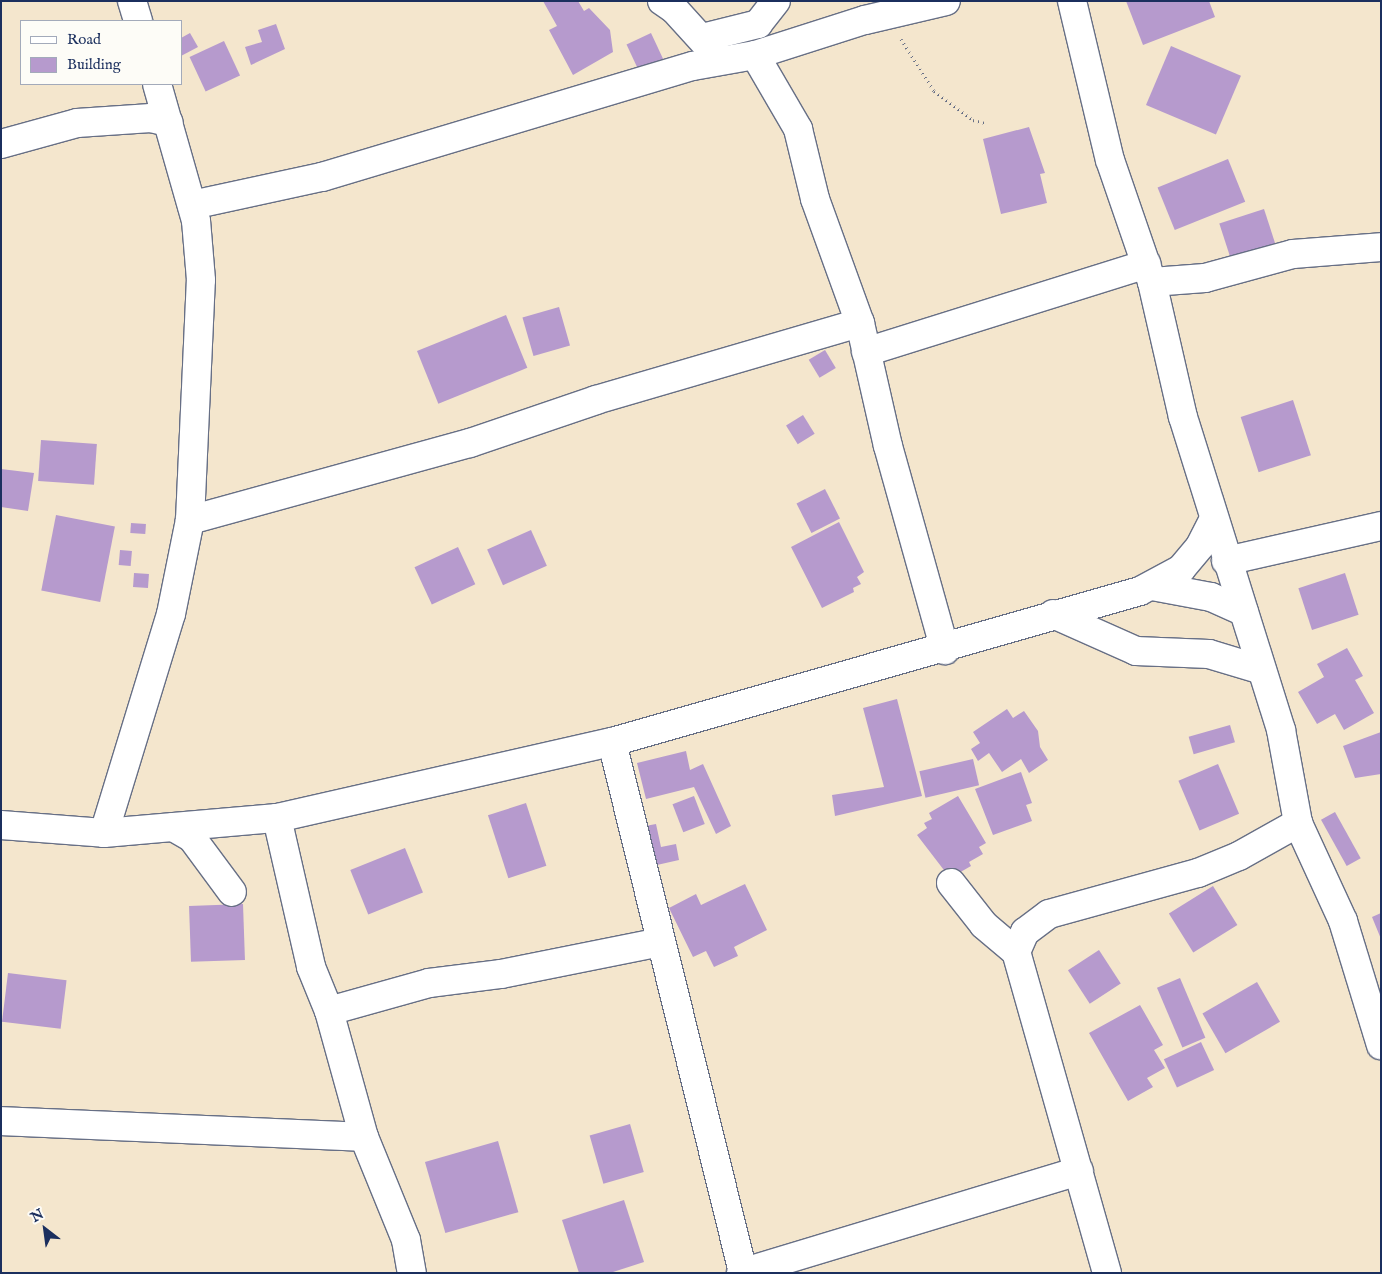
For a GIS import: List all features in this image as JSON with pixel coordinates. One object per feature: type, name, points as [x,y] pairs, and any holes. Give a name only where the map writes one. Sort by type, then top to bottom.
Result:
[{"type":"street","points":[[132,1],[138,20]]},
{"type":"street","points":[[662,1],[702,38],[719,62]]},
{"type":"street","points":[[702,38],[758,24],[776,1]]},
{"type":"street","points":[[192,205],[322,177],[719,62],[755,55],[865,20],[891,16],[946,1]]},
{"type":"street","points":[[1072,1],[1110,160],[1149,273],[1183,416],[1226,560],[1281,730],[1298,823],[1343,921],[1381,1045]]},
{"type":"street","points":[[755,55],[798,129],[815,199],[860,324],[945,650]]},
{"type":"street","points":[[104,833],[171,614],[190,520],[200,280],[192,205],[157,85]]},
{"type":"street","points":[[1,144],[101,120],[151,118],[169,122]]},
{"type":"street","points":[[866,352],[1149,273],[1205,278],[1293,254],[1381,246]]},
{"type":"street","points":[[190,520],[470,443],[596,400],[860,324]]},
{"type":"street","points":[[4,833],[104,833],[276,818],[612,742],[945,650],[1053,614],[1152,586],[1181,569],[1214,519]]},
{"type":"street","points":[[1226,560],[1381,526]]},
{"type":"street","points":[[1152,586],[1211,597],[1244,612]]},
{"type":"street","points":[[1053,614],[1136,651],[1209,654],[1262,670]]},
{"type":"street","points":[[612,742],[742,1272],[1079,1171]]},
{"type":"street","points":[[276,818],[311,967],[329,1011],[364,1137],[406,1240],[412,1273]]},
{"type":"street","points":[[1016,952],[1025,932],[1049,914],[1096,898],[1150,888],[1198,873],[1239,856],[1298,823]]},
{"type":"street","points":[[172,827],[192,838],[232,892]]},
{"type":"street","points":[[950,884],[989,930],[1016,952],[1107,1273]]},
{"type":"street","points":[[329,1011],[429,983],[501,974],[661,942]]},
{"type":"street","points":[[1,1121],[364,1137]]},
{"type":"path","points":[[891,16],[934,91],[973,120],[985,123]]},
{"type":"building","points":[[543,1],[578,1],[584,11],[589,8],[610,30],[613,52],[573,75],[549,30],[557,26]]},
{"type":"building","points":[[1126,1],[1209,1],[1215,17],[1143,45]]},
{"type":"building","points":[[276,24],[285,49],[251,65],[245,47],[262,42],[258,30]]},
{"type":"building","points":[[190,33],[198,47],[182,55],[182,37]]},
{"type":"building","points":[[651,33],[663,59],[639,71],[627,44]]},
{"type":"building","points":[[224,41],[240,75],[206,91],[190,57]]},
{"type":"building","points":[[1171,46],[1241,76],[1216,135],[1146,105]]},
{"type":"building","points":[[1029,127],[1045,173],[1040,174],[1047,203],[1001,214],[983,139]]},
{"type":"building","points":[[1228,159],[1245,202],[1175,230],[1158,187]]},
{"type":"building","points":[[1264,209],[1275,243],[1230,258],[1219,224]]},
{"type":"building","points":[[559,307],[570,345],[533,356],[522,317]]},
{"type":"building","points":[[506,315],[527,368],[438,404],[417,351]]},
{"type":"building","points":[[825,350],[836,368],[820,378],[809,360]]},
{"type":"building","points":[[1293,400],[1311,455],[1259,472],[1241,417]]},
{"type":"building","points":[[803,415],[815,434],[798,444],[786,426]]},
{"type":"building","points":[[41,440],[97,444],[94,485],[38,481]]},
{"type":"building","points":[[1,469],[34,473],[28,511],[1,507]]},
{"type":"building","points":[[825,489],[840,518],[811,533],[796,504]]},
{"type":"building","points":[[56,515],[115,526],[100,602],[41,591]]},
{"type":"building","points":[[839,522],[864,572],[857,577],[861,584],[853,588],[854,592],[822,608],[791,547]]},
{"type":"building","points":[[131,523],[146,524],[145,534],[130,533]]},
{"type":"building","points":[[531,530],[547,566],[503,585],[487,550]]},
{"type":"building","points":[[458,547],[475,584],[432,604],[414,567]]},
{"type":"building","points":[[120,550],[132,551],[131,566],[119,565]]},
{"type":"building","points":[[134,573],[149,574],[148,588],[133,587]]},
{"type":"building","points":[[1345,573],[1359,615],[1312,630],[1298,588]]},
{"type":"building","points":[[1347,648],[1363,676],[1355,680],[1374,713],[1344,730],[1335,714],[1317,724],[1298,692],[1324,677],[1317,664]]},
{"type":"building","points":[[897,699],[922,796],[835,816],[832,795],[884,787],[863,708]]},
{"type":"building","points":[[1007,709],[1013,718],[1024,711],[1038,731],[1040,747],[1048,760],[1029,773],[1021,759],[1002,772],[989,753],[978,761],[971,749],[980,743],[973,732]]},
{"type":"building","points":[[1230,725],[1235,742],[1194,754],[1189,737]]},
{"type":"building","points":[[1381,732],[1381,774],[1355,778],[1343,746]]},
{"type":"building","points":[[686,751],[690,770],[703,764],[731,826],[716,834],[694,787],[646,799],[637,763]]},
{"type":"building","points":[[973,759],[979,785],[925,798],[919,771]]},
{"type":"building","points":[[1218,764],[1239,814],[1200,831],[1178,781]]},
{"type":"building","points":[[1021,772],[1032,803],[1026,805],[1032,821],[993,835],[975,789]]},
{"type":"building","points":[[694,796],[705,824],[683,832],[673,804]]},
{"type":"building","points":[[958,796],[986,843],[979,847],[983,854],[969,862],[971,866],[950,878],[917,835],[927,828],[924,823],[932,819],[929,813]]},
{"type":"building","points":[[526,803],[546,866],[508,878],[488,815]]},
{"type":"building","points":[[1335,812],[1361,858],[1347,866],[1321,820]]},
{"type":"building","points":[[656,824],[661,847],[676,844],[679,860],[648,867],[640,827]]},
{"type":"building","points":[[405,848],[423,893],[368,915],[350,870]]},
{"type":"building","points":[[745,884],[767,930],[734,947],[738,956],[714,967],[706,951],[693,957],[669,908],[696,894],[701,905]]},
{"type":"building","points":[[1213,886],[1237,925],[1193,953],[1169,914]]},
{"type":"building","points":[[243,904],[245,960],[191,962],[189,906]]},
{"type":"building","points":[[1381,913],[1381,939],[1372,917]]},
{"type":"building","points":[[1099,950],[1121,984],[1090,1004],[1068,970]]},
{"type":"building","points":[[8,973],[67,980],[61,1029],[2,1022]]},
{"type":"building","points":[[1180,978],[1205,1038],[1182,1048],[1157,988]]},
{"type":"building","points":[[1257,982],[1280,1022],[1225,1053],[1202,1013]]},
{"type":"building","points":[[1140,1005],[1163,1045],[1154,1050],[1165,1068],[1147,1078],[1153,1087],[1128,1101],[1089,1033]]},
{"type":"building","points":[[1201,1042],[1214,1070],[1177,1087],[1164,1059]]},
{"type":"building","points":[[630,1124],[644,1172],[603,1184],[590,1136]]},
{"type":"building","points":[[498,1141],[518,1212],[445,1233],[425,1162]]},
{"type":"building","points":[[624,1200],[644,1262],[610,1273],[579,1273],[562,1220]]}]
